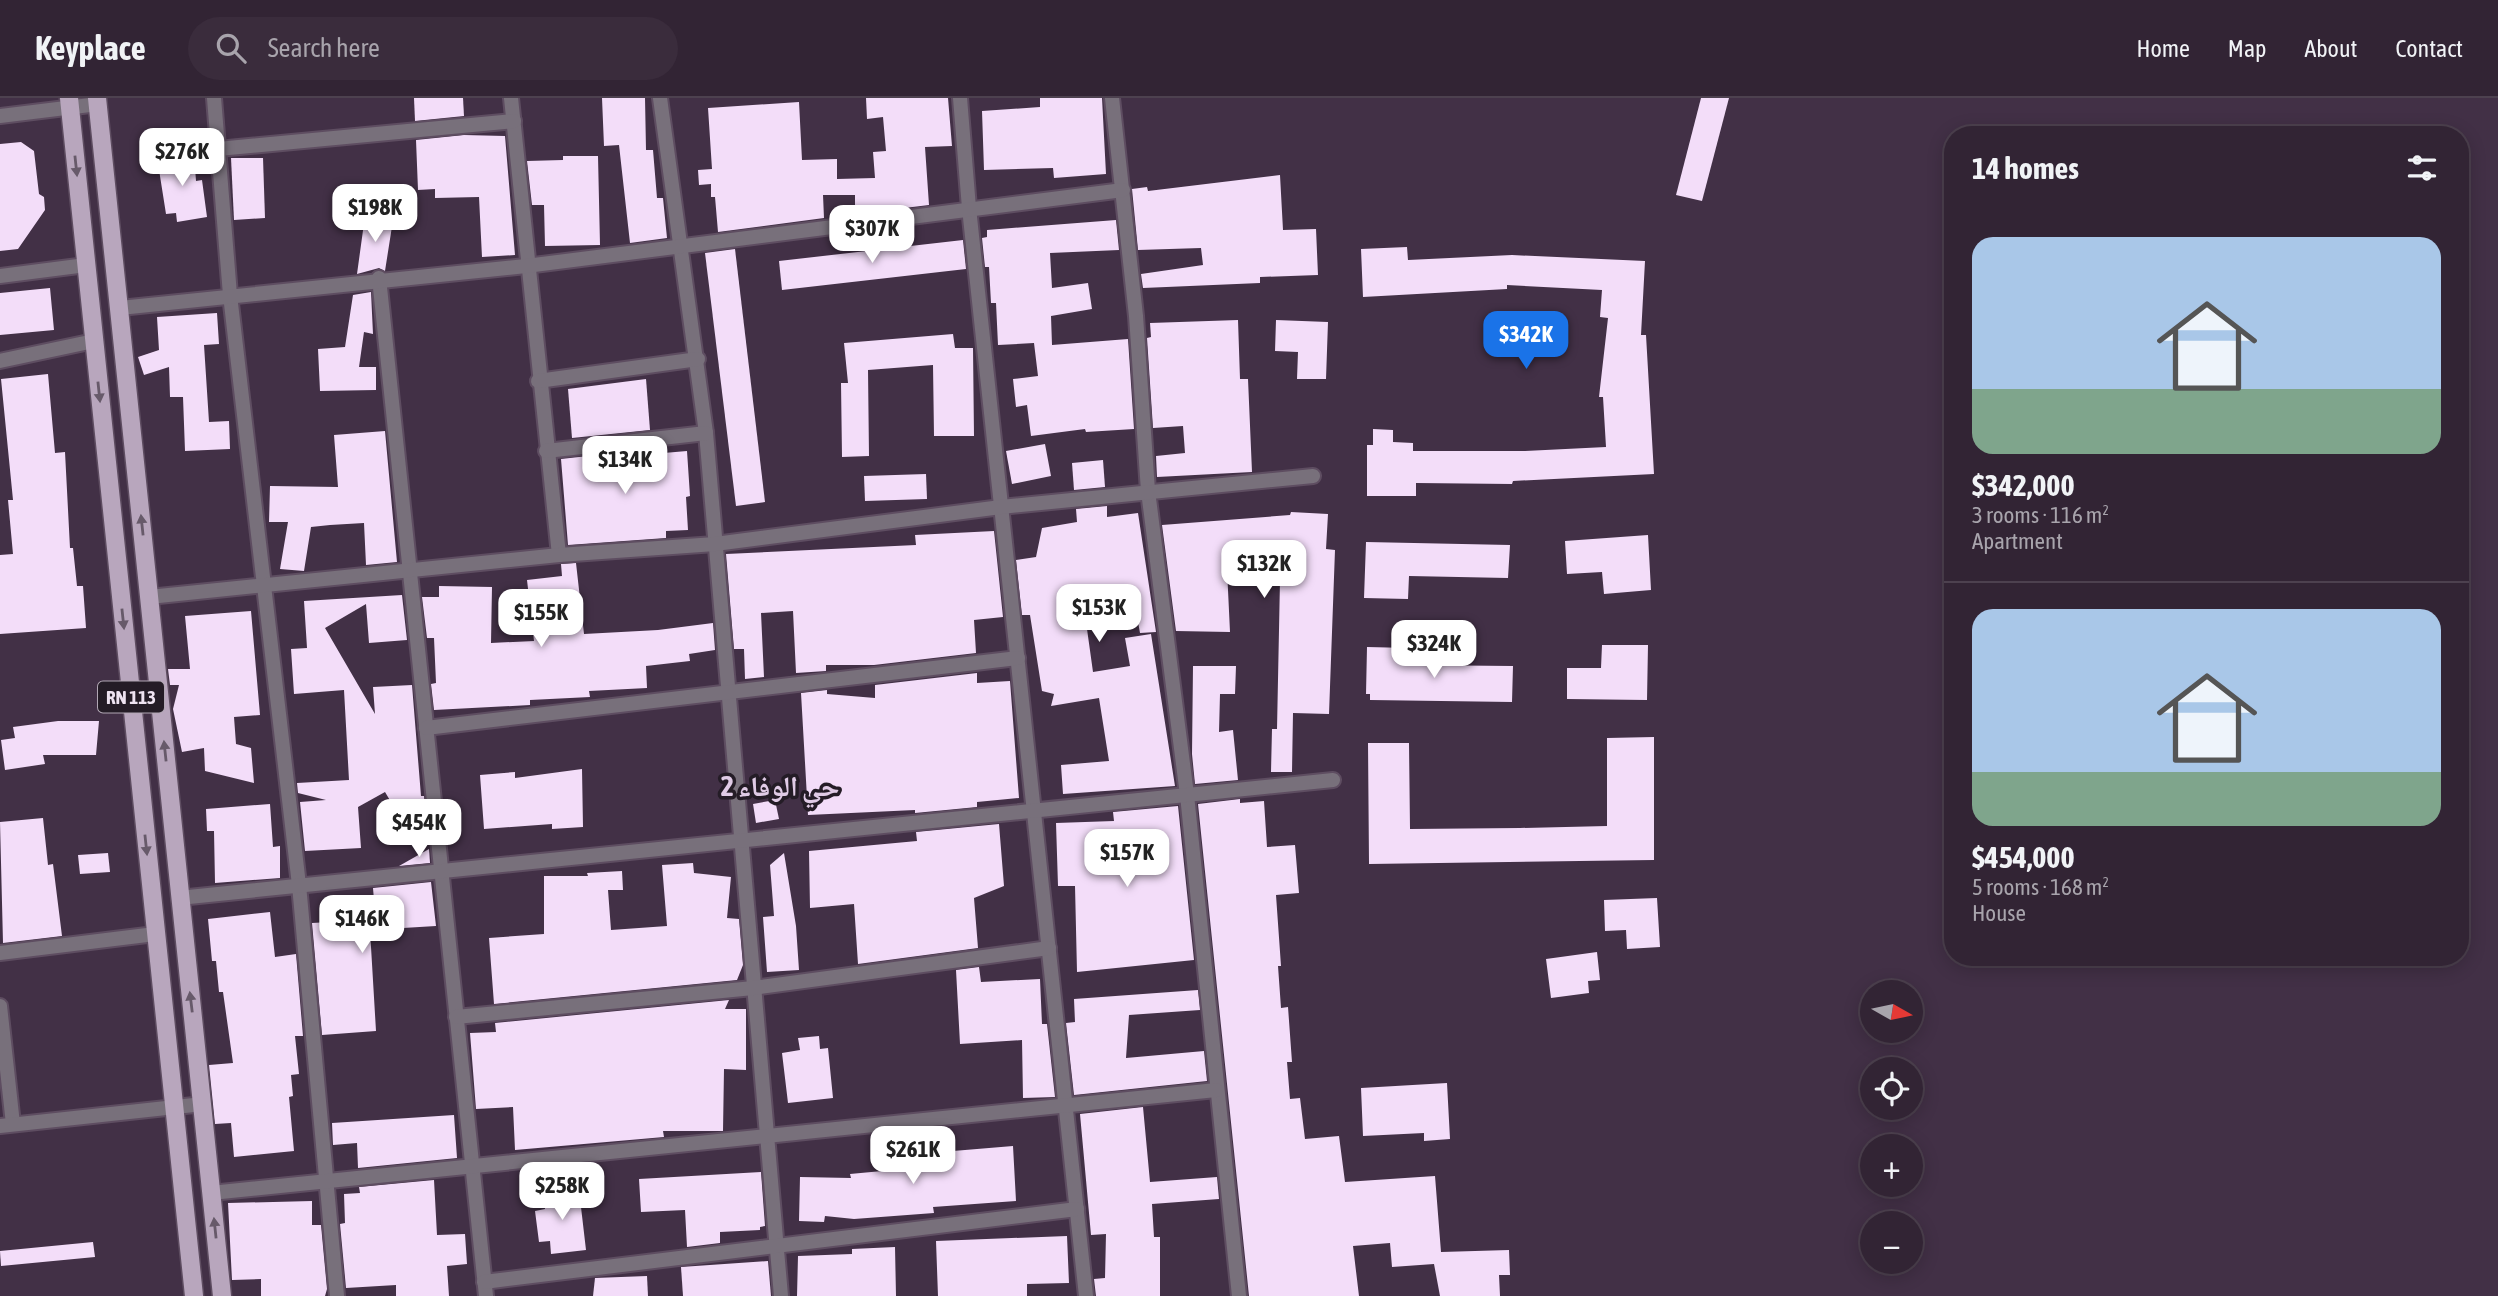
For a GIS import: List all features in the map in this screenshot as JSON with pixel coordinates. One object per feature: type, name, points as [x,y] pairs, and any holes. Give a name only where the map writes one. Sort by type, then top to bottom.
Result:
[{"type":"main road","name":"RN 113","points":[[97,101],[222,1296]]},
{"type":"main road","name":"RN 113","points":[[70,103],[194,1296]]},
{"type":"street","points":[[214,98],[230,295],[299,885],[337,1296]]},
{"type":"street","points":[[511,98],[538,381],[559,555]]},
{"type":"street","points":[[660,98],[698,359],[706,433],[726,692],[781,1296]]},
{"type":"street","points":[[960,98],[969,208],[1086,1296]]},
{"type":"street","points":[[1112,98],[1136,316],[1148,491],[1187,795],[1238,1296]]},
{"type":"street","points":[[0,116],[70,103],[97,101]]},
{"type":"street","points":[[218,149],[514,121]]},
{"type":"street","points":[[120,307],[682,247],[1123,190]]},
{"type":"street","points":[[0,276],[86,265]]},
{"type":"street","points":[[379,278],[485,1289],[776,1244],[1077,1209]]},
{"type":"street","points":[[0,361],[94,341]]},
{"type":"street","points":[[538,381],[698,359]]},
{"type":"street","points":[[546,451],[706,433]]},
{"type":"street","points":[[149,597],[263,588],[559,555],[715,544],[1001,507],[1313,476]]},
{"type":"street","points":[[426,728],[1018,658]]},
{"type":"street","points":[[179,898],[1332,780]]},
{"type":"street","points":[[0,953],[155,934]]},
{"type":"street","points":[[456,1017],[753,988],[1049,948]]},
{"type":"street","points":[[0,1006],[7,1125],[203,1104]]},
{"type":"street","points":[[211,1193],[1216,1090]]},
{"type":"building","points":[[414,98],[463,98],[464,116],[415,121]]},
{"type":"building","points":[[602,98],[645,98],[646,150],[653,150],[657,198],[663,198],[667,238],[630,243],[619,145],[604,146]]},
{"type":"building","points":[[866,98],[948,98],[952,146],[925,147],[929,205],[855,214],[855,195],[823,195],[824,218],[718,232],[711,184],[699,185],[698,170],[712,169],[708,108],[799,102],[802,160],[837,159],[837,179],[875,178],[873,152],[886,151],[883,117],[867,119]]},
{"type":"building","points":[[1040,98],[1102,98],[1106,174],[1054,178],[1053,168],[984,170],[982,111],[1040,107]]},
{"type":"building","points":[[1701,98],[1729,98],[1702,201],[1676,195]]},
{"type":"building","points":[[464,135],[505,136],[515,255],[482,257],[479,197],[435,198],[435,189],[418,190],[416,140]]},
{"type":"building","points":[[21,142],[34,151],[39,194],[44,197],[45,210],[18,249],[0,251],[0,144]]},
{"type":"building","points":[[194,154],[196,181],[202,180],[207,217],[177,222],[176,213],[166,214],[157,157]]},
{"type":"building","points":[[563,156],[598,156],[600,245],[545,246],[544,205],[532,205],[527,161],[563,160]]},
{"type":"building","points":[[231,158],[263,158],[265,218],[234,220]]},
{"type":"building","points":[[1280,175],[1283,230],[1316,229],[1318,275],[1260,277],[1260,283],[1143,288],[1141,274],[1203,265],[1201,248],[1138,250],[1132,189],[1147,187],[1148,191]]},
{"type":"building","points":[[365,216],[393,220],[385,271],[379,268],[357,274]]},
{"type":"building","points":[[1116,220],[1119,250],[1050,253],[1052,288],[1088,283],[1092,309],[1051,316],[1052,345],[1128,339],[1134,429],[1086,432],[1085,429],[1031,436],[1027,405],[1016,407],[1013,379],[1038,376],[1034,343],[998,345],[996,303],[991,303],[989,267],[985,267],[982,238],[987,237],[987,230]]},
{"type":"building","points":[[963,240],[966,269],[782,290],[779,261]]},
{"type":"building","points":[[1407,247],[1408,260],[1512,255],[1645,261],[1641,335],[1646,335],[1654,474],[1513,481],[1512,484],[1416,483],[1416,496],[1367,496],[1367,445],[1373,445],[1373,429],[1393,430],[1393,442],[1413,443],[1413,451],[1525,451],[1606,447],[1603,397],[1599,397],[1608,318],[1600,317],[1602,290],[1507,285],[1507,289],[1363,297],[1361,249]]},
{"type":"building","points":[[735,249],[765,502],[736,506],[705,253]]},
{"type":"building","points":[[50,288],[54,330],[0,335],[0,293]]},
{"type":"building","points":[[371,292],[373,334],[364,332],[359,367],[376,367],[376,390],[320,391],[318,349],[345,347],[353,295]]},
{"type":"building","points":[[217,313],[219,344],[204,345],[209,422],[229,421],[230,449],[185,451],[183,397],[170,397],[169,367],[144,375],[138,357],[159,350],[157,317]]},
{"type":"building","points":[[1238,320],[1240,379],[1248,379],[1252,472],[1157,477],[1156,456],[1185,453],[1183,426],[1153,428],[1147,338],[1151,337],[1150,323]]},
{"type":"building","points":[[1276,320],[1328,322],[1326,379],[1297,379],[1298,352],[1275,351]]},
{"type":"building","points":[[953,334],[955,348],[973,348],[974,436],[934,436],[933,365],[868,370],[869,456],[842,457],[841,383],[848,383],[844,343]]},
{"type":"building","points":[[48,374],[55,453],[65,452],[70,548],[73,548],[77,586],[83,586],[86,628],[0,634],[0,555],[13,554],[8,500],[13,500],[1,379]]},
{"type":"building","points":[[646,379],[650,430],[572,438],[568,389]]},
{"type":"building","points":[[385,431],[397,562],[366,565],[364,523],[330,525],[311,527],[304,571],[280,569],[288,522],[269,522],[270,486],[338,487],[334,435]]},
{"type":"building","points":[[1045,444],[1051,476],[1012,484],[1006,451]]},
{"type":"building","points":[[651,449],[652,454],[687,451],[690,496],[686,497],[688,530],[666,531],[666,538],[568,545],[561,459]]},
{"type":"building","points":[[1103,460],[1105,487],[1074,490],[1072,463]]},
{"type":"building","points":[[926,474],[927,499],[865,501],[864,476]]},
{"type":"building","points":[[1107,506],[1107,517],[1138,513],[1156,632],[1140,633],[1135,605],[1096,611],[1092,628],[1087,629],[1093,672],[1130,666],[1125,638],[1151,634],[1175,786],[1063,794],[1061,765],[1109,761],[1099,698],[1051,706],[1054,694],[1042,691],[1030,615],[1022,615],[1016,560],[1036,557],[1042,528],[1077,522],[1076,509]]},
{"type":"building","points":[[1291,512],[1328,514],[1326,549],[1335,550],[1329,714],[1293,713],[1292,772],[1271,772],[1272,729],[1277,729],[1280,580],[1277,566],[1227,569],[1230,632],[1176,631],[1162,525],[1290,515]]},
{"type":"building","points":[[994,531],[1003,617],[974,620],[976,653],[874,665],[826,665],[826,671],[796,673],[793,611],[761,613],[764,677],[745,679],[744,649],[734,649],[726,554],[916,545],[915,535]]},
{"type":"building","points":[[1648,535],[1651,590],[1604,594],[1602,572],[1567,574],[1565,541]]},
{"type":"building","points":[[1366,542],[1510,545],[1508,578],[1409,576],[1408,599],[1364,598]]},
{"type":"building","points":[[576,563],[584,634],[658,630],[713,623],[715,650],[689,654],[690,661],[646,666],[647,688],[589,691],[590,697],[530,700],[530,705],[434,710],[431,684],[436,683],[434,638],[427,638],[422,597],[439,597],[439,586],[492,587],[491,643],[534,641],[527,580],[562,576],[561,564]]},
{"type":"building","points":[[402,595],[407,640],[369,643],[366,604],[325,628],[375,714],[373,687],[412,685],[421,796],[424,796],[429,843],[416,844],[385,792],[358,807],[361,848],[305,851],[300,802],[326,800],[298,793],[297,783],[349,780],[344,690],[294,694],[291,649],[307,648],[304,601]]},
{"type":"building","points":[[251,611],[260,715],[234,717],[236,744],[251,748],[254,783],[205,771],[204,748],[182,752],[173,709],[179,685],[170,685],[168,669],[190,669],[185,616]]},
{"type":"building","points":[[1602,645],[1648,645],[1647,700],[1567,699],[1567,668],[1601,668]]},
{"type":"building","points":[[1367,647],[1409,648],[1409,665],[1513,666],[1512,702],[1370,700],[1370,694],[1366,694]]},
{"type":"building","points":[[1193,666],[1236,666],[1235,694],[1220,694],[1219,732],[1233,730],[1238,780],[1195,784],[1192,754]]},
{"type":"building","points":[[977,673],[977,683],[1010,681],[1019,798],[977,802],[977,807],[915,813],[915,810],[808,815],[801,693],[827,690],[827,694],[875,698],[875,685]]},
{"type":"building","points":[[58,721],[99,721],[96,755],[43,755],[45,764],[5,770],[1,740],[15,738],[13,727]]},
{"type":"building","points":[[1654,737],[1654,860],[1369,864],[1368,743],[1409,743],[1410,829],[1520,828],[1607,826],[1607,738]]},
{"type":"building","points":[[582,769],[583,827],[552,829],[552,824],[484,829],[480,775],[515,772],[515,778]]},
{"type":"building","points":[[1240,799],[1240,803],[1264,801],[1267,847],[1295,845],[1299,893],[1276,895],[1281,966],[1278,966],[1281,1008],[1288,1007],[1292,1062],[1287,1062],[1290,1099],[1300,1098],[1305,1139],[1339,1136],[1345,1182],[1435,1176],[1441,1252],[1509,1250],[1510,1275],[1499,1275],[1500,1296],[1440,1296],[1434,1264],[1392,1267],[1390,1243],[1353,1246],[1359,1296],[1249,1296],[1198,804]]},
{"type":"building","points":[[775,800],[779,819],[756,823],[753,804]]},
{"type":"building","points":[[270,804],[273,847],[280,846],[280,878],[215,883],[214,831],[207,831],[206,809]]},
{"type":"building","points":[[1178,806],[1194,960],[1077,972],[1075,886],[1058,886],[1056,823],[1114,821],[1113,812]]},
{"type":"building","points":[[43,818],[48,865],[53,864],[62,936],[3,943],[0,822]]},
{"type":"building","points":[[999,824],[1004,886],[974,898],[978,948],[858,964],[854,904],[810,908],[809,851],[917,841],[916,832]]},
{"type":"building","points":[[429,849],[430,863],[399,866]]},
{"type":"building","points":[[108,853],[110,872],[80,874],[78,855]]},
{"type":"building","points":[[784,853],[796,926],[799,970],[767,972],[763,917],[774,916],[770,865]]},
{"type":"building","points":[[693,863],[694,873],[731,877],[727,918],[739,919],[743,965],[737,980],[494,1004],[489,938],[544,934],[544,876],[588,876],[587,873],[622,871],[623,890],[608,890],[611,930],[667,926],[662,865]]},
{"type":"building","points":[[431,882],[436,926],[370,930],[376,1031],[322,1035],[312,923],[364,920],[362,902],[374,900],[373,888]]},
{"type":"building","points":[[1657,898],[1660,947],[1627,949],[1626,930],[1605,931],[1604,900]]},
{"type":"building","points":[[270,912],[275,957],[296,954],[303,1036],[295,1036],[299,1074],[291,1075],[293,1096],[289,1097],[294,1151],[234,1157],[231,1123],[215,1124],[209,1065],[233,1063],[223,992],[219,992],[216,961],[212,961],[208,919]]},
{"type":"building","points":[[1597,952],[1600,980],[1588,981],[1589,993],[1551,998],[1546,959]]},
{"type":"building","points":[[979,967],[981,982],[1040,979],[1042,1024],[1047,1024],[1055,1097],[1023,1098],[1022,1040],[960,1044],[956,970]]},
{"type":"building","points":[[1198,990],[1200,1010],[1129,1015],[1126,1058],[1204,1051],[1207,1081],[1074,1095],[1066,1023],[1075,1022],[1074,999]]},
{"type":"building","points":[[729,1000],[725,1009],[746,1009],[746,1070],[724,1069],[723,1131],[663,1131],[664,1137],[515,1150],[513,1107],[476,1109],[470,1033],[496,1032],[495,1023]]},
{"type":"building","points":[[819,1036],[820,1049],[828,1048],[833,1098],[788,1103],[782,1053],[800,1050],[798,1038]]},
{"type":"building","points":[[1447,1083],[1450,1139],[1424,1141],[1424,1133],[1363,1136],[1361,1088]]},
{"type":"building","points":[[1143,1107],[1150,1182],[1217,1177],[1219,1199],[1152,1204],[1154,1237],[1160,1237],[1160,1296],[1096,1296],[1094,1279],[1105,1278],[1106,1234],[1091,1235],[1080,1114]]},
{"type":"building","points":[[454,1115],[457,1158],[358,1168],[357,1143],[333,1145],[332,1123]]},
{"type":"building","points":[[1013,1146],[1016,1201],[933,1207],[934,1213],[854,1219],[825,1216],[824,1222],[799,1221],[800,1177],[851,1178],[850,1174],[882,1171],[881,1157]]},
{"type":"building","points":[[761,1172],[765,1226],[760,1227],[760,1230],[720,1232],[720,1243],[687,1247],[685,1210],[641,1212],[639,1179]]},
{"type":"building","points":[[434,1180],[437,1235],[465,1234],[467,1264],[447,1266],[449,1296],[396,1296],[396,1285],[346,1288],[340,1224],[345,1223],[344,1194],[360,1193],[359,1187]]},
{"type":"building","points":[[579,1190],[586,1250],[551,1254],[550,1241],[539,1242],[535,1211],[545,1209],[543,1194]]},
{"type":"building","points":[[312,1201],[312,1225],[321,1225],[327,1289],[325,1296],[261,1296],[261,1279],[232,1280],[228,1203]]},
{"type":"building","points":[[1067,1236],[1069,1283],[1027,1284],[1027,1296],[938,1296],[936,1241]]},
{"type":"building","points":[[93,1242],[95,1257],[1,1266],[0,1251]]},
{"type":"building","points":[[895,1247],[896,1296],[797,1296],[798,1256],[852,1254],[852,1249]]},
{"type":"building","points":[[768,1261],[771,1296],[683,1296],[681,1267]]},
{"type":"building","points":[[647,1276],[648,1296],[593,1296],[595,1278]]},
{"type":"district","name":"حي الوفاء 2","points":[[780,786]]}]
